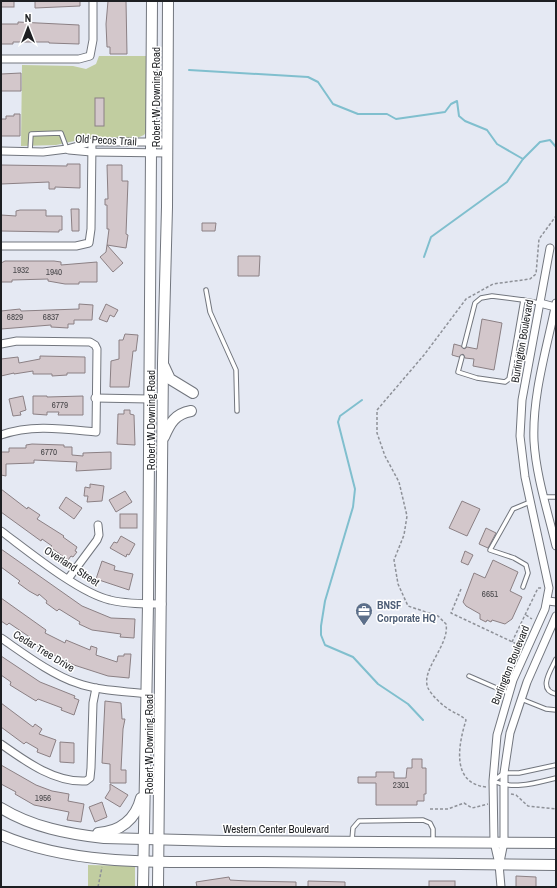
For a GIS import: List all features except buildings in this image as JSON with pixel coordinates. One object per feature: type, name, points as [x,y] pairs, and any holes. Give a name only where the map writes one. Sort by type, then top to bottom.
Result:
[{"type":"main road","name":"Robert W Downing Road","points":[[143,887],[144,751],[147,694],[148,604],[152,1]]},
{"type":"main road","name":"Robert W Downing Road","points":[[158,887],[160,840],[163,363],[168,153],[168,1]]},
{"type":"main road","points":[[163,363],[170,379],[193,393]]},
{"type":"main road","points":[[162,441],[170,423],[182,413],[191,411]]},
{"type":"main road","points":[[70,833],[107,832],[123,826],[129,821],[137,810],[141,798],[140,757],[144,751]]},
{"type":"main road","name":"Western Center Boulevard","points":[[1,808],[27,821],[70,833],[104,838],[160,840],[556,843]]},
{"type":"main road","points":[[1,835],[38,848],[92,858],[143,860],[556,865]]},
{"type":"street","points":[[1,58],[78,59],[90,56],[93,40],[93,1]]},
{"type":"street","points":[[1,246],[76,246],[89,243],[91,229],[92,142]]},
{"type":"street","name":"Old Pecos Trail","points":[[1,151],[30,152],[67,149],[92,142],[168,142]]},
{"type":"street","name":"Old Pecos Trail","points":[[67,149],[91,152],[152,154],[168,153]]},
{"type":"street","name":"Burlington Boulevard","points":[[499,864],[494,842],[493,785],[497,735],[509,692],[548,601],[549,588],[525,477],[520,436],[522,400],[550,248]]},
{"type":"street","points":[[540,303],[556,306],[543,362],[537,400],[534,441],[544,497],[556,546]]},
{"type":"street","points":[[1,344],[24,341],[90,342],[95,345],[97,349],[96,432],[37,427],[15,430],[1,435]]},
{"type":"street","points":[[530,360],[543,362]]},
{"type":"street","points":[[96,398],[149,399]]},
{"type":"street","points":[[531,502],[544,497]]},
{"type":"street","points":[[68,579],[100,535],[98,525]]},
{"type":"street","name":"Overland Street","points":[[1,531],[68,579],[97,596],[108,600],[162,604]]},
{"type":"street","points":[[548,601],[556,602]]},
{"type":"street","name":"Burlington Boulevard","points":[[499,864],[504,842],[504,772],[510,734],[521,698],[556,616]]},
{"type":"street","name":"Cedar Tree Drive","points":[[1,638],[58,674],[76,683],[96,688],[147,694]]},
{"type":"street","points":[[1,744],[24,760],[46,772],[73,780],[86,781],[90,778],[93,703],[96,688]]},
{"type":"street","points":[[509,692],[521,698]]},
{"type":"street","points":[[499,864],[500,887]]},
{"type":"lane","points":[[30,152],[31,134],[61,132],[67,149]]},
{"type":"lane","points":[[206,290],[210,312],[236,370],[237,411]]},
{"type":"lane","points":[[464,346],[475,303],[481,298],[492,296],[540,303]]},
{"type":"lane","points":[[462,357],[458,372],[477,378],[505,382],[509,379],[523,300]]},
{"type":"lane","points":[[513,358],[530,360]]},
{"type":"lane","points":[[544,497],[556,497]]},
{"type":"lane","points":[[523,587],[528,573],[526,565],[514,558],[490,550],[513,509],[531,502]]},
{"type":"lane","points":[[556,659],[546,683],[546,688],[556,694]]},
{"type":"lane","points":[[469,676],[509,692]]},
{"type":"lane","points":[[521,698],[546,709],[556,710]]},
{"type":"lane","points":[[556,765],[519,773],[504,772],[493,785],[504,789],[556,778]]},
{"type":"lane","points":[[352,841],[353,828],[359,821],[423,820],[430,823],[433,829],[433,842]]},
{"type":"path","points":[[493,785],[482,787],[472,782],[464,773],[458,751],[466,720],[461,715],[444,706],[428,688],[426,678],[446,638],[446,624],[438,616],[408,606],[398,584],[394,560],[404,535],[407,516],[399,482],[385,456],[377,433],[377,410],[449,324],[466,299],[493,284],[530,279],[536,274],[539,239],[556,216]]},
{"type":"path","points":[[512,642],[538,588],[549,588]]},
{"type":"path","points":[[461,589],[451,613],[512,642],[527,647]]},
{"type":"path","points":[[504,789],[516,795],[528,806],[556,809]]},
{"type":"path","points":[[430,809],[448,809],[464,803],[472,808],[494,803]]},
{"type":"path","points":[[92,858],[92,866],[102,866],[98,887]]},
{"type":"green space","points":[[99,56],[147,56],[147,131],[144,135],[137,138],[93,137],[56,145],[21,146],[22,65],[73,66],[86,69],[96,64]]},
{"type":"green space","points":[[88,865],[135,866],[135,887],[88,887]]},
{"type":"waterway","points":[[189,70],[308,77],[318,82],[333,104],[358,114],[387,114],[396,119],[445,112],[451,104],[457,101],[459,116],[465,121],[487,130],[497,144],[523,159]]},
{"type":"waterway","points":[[424,257],[431,237],[507,182],[523,159],[540,142],[550,140],[556,147]]},
{"type":"waterway","points":[[362,400],[340,416],[338,422],[355,489],[353,507],[325,601],[321,635],[325,645],[353,657],[378,684],[408,704],[423,720]]},
{"type":"place","name":"BNSF Corporate HQ","points":[[364,626]]}]
